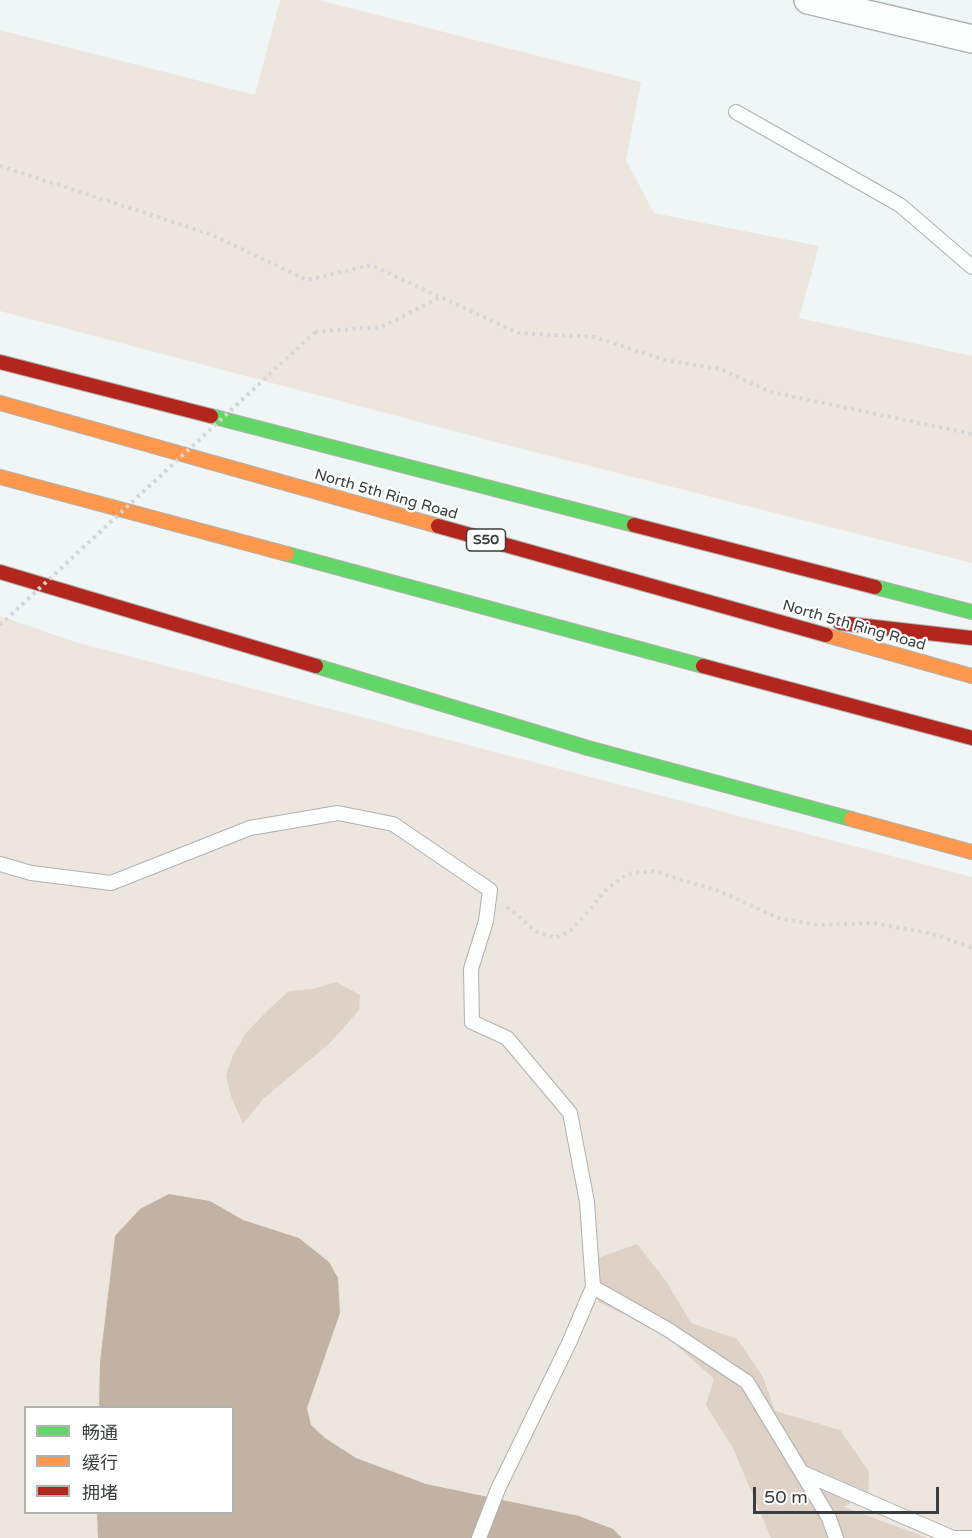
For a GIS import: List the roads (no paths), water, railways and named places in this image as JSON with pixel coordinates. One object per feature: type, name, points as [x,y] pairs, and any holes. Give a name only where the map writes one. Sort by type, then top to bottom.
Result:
[{"type":"main road","points":[[0,362],[972,612]]},
{"type":"main road","name":"North 5th Ring Road","points":[[0,403],[972,676]]},
{"type":"main road","points":[[0,477],[972,738]]},
{"type":"main road","points":[[0,572],[588,748],[972,852]]},
{"type":"main road","points":[[740,611],[972,638]]},
{"type":"street","points":[[808,0],[972,39]]},
{"type":"lane","points":[[736,112],[900,205],[972,267]]},
{"type":"lane","points":[[0,864],[32,873],[111,883],[250,828],[338,813],[393,824],[490,890],[486,921],[471,969],[472,1022],[507,1038],[570,1113],[587,1202],[592,1287],[569,1344],[498,1489],[479,1538]]},
{"type":"lane","points":[[592,1287],[667,1329],[747,1382],[829,1518],[836,1538]]},
{"type":"lane","points":[[803,1473],[952,1538],[972,1538]]}]
